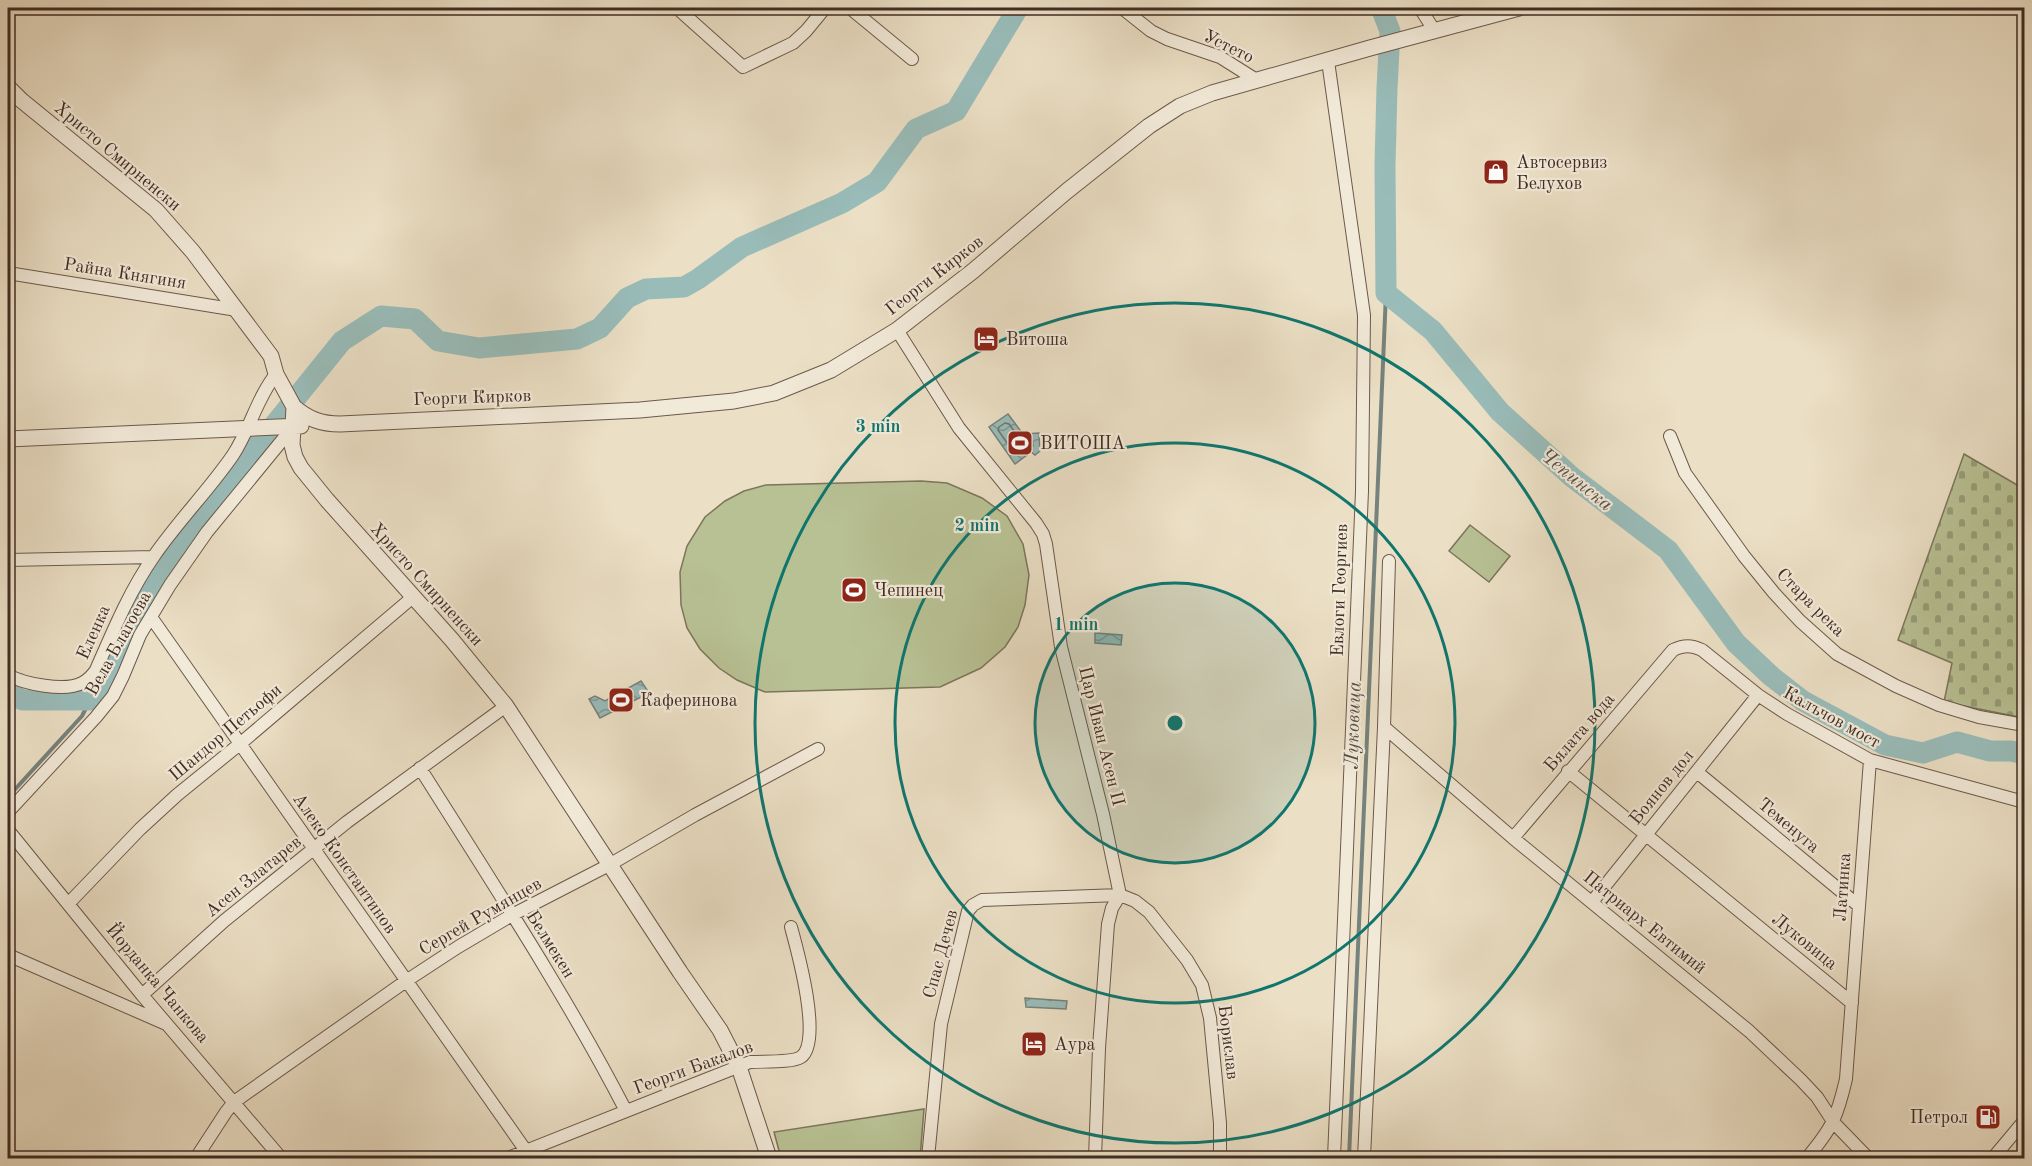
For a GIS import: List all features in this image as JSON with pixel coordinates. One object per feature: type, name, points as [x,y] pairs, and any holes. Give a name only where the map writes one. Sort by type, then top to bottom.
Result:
[{"type":"street","points":[[677,8],[743,67],[793,43],[825,8]]},
{"type":"street","points":[[850,8],[912,59]]},
{"type":"street","name":"Устето","points":[[1122,8],[1151,31],[1167,39],[1220,57],[1258,81]]},
{"type":"street","points":[[1420,8],[1431,31]]},
{"type":"street","name":"Георги Кирков","points":[[8,440],[640,410],[734,401],[774,393],[831,370],[897,330],[938,299],[1067,191],[1163,117],[1197,99],[1370,48],[1519,8]]},
{"type":"street","name":"Евлоги Георгиев","points":[[1328,61],[1356,250],[1364,326],[1362,491],[1334,1158]]},
{"type":"street","name":"Христо Смирненски","points":[[8,87],[29,107],[156,210],[188,245],[271,356],[283,390],[294,407],[288,427],[295,457],[301,468],[459,648],[506,706],[720,1030],[739,1067],[769,1158]]},
{"type":"street","name":"Райна Княгиня","points":[[8,273],[237,310]]},
{"type":"street","name":"Цар Иван Асен II","points":[[897,330],[959,428],[1043,534],[1061,647],[1103,814],[1120,895]]},
{"type":"street","name":"Еленка","points":[[8,675],[23,682],[68,687],[89,680],[96,670],[124,606],[153,557],[255,428],[264,391],[276,374]]},
{"type":"street","name":"Георги Кирков","points":[[294,407],[307,417],[326,424]]},
{"type":"street","name":"Вела Благоева","points":[[8,812],[113,696],[140,635],[151,617],[207,532],[288,427]]},
{"type":"street","name":"Стара река","points":[[1670,436],[1685,473],[1744,556],[1800,621],[1837,654],[1896,686],[1939,705],[1979,717],[2025,725]]},
{"type":"street","points":[[8,560],[153,557]]},
{"type":"street","points":[[1364,1158],[1384,727],[1389,561]]},
{"type":"street","name":"Шандор Петьофи","points":[[68,904],[177,795],[413,597]]},
{"type":"street","name":"Алеко Константинов","points":[[151,617],[528,1155]]},
{"type":"street","name":"Калъчов мост","points":[[1673,650],[1682,646],[1693,646],[1702,650],[1758,695],[1814,730],[1870,760],[2025,802]]},
{"type":"street","name":"Бялата вода","points":[[1513,838],[1673,650]]},
{"type":"street","name":"Боянов дол","points":[[1592,902],[1758,695]]},
{"type":"street","name":"Асен Златарев","points":[[142,994],[224,921],[347,822],[506,706]]},
{"type":"street","name":"Патриарх Евтимий","points":[[1384,727],[1513,838],[1784,1062],[1817,1097],[1834,1123],[1868,1158]]},
{"type":"street","name":"Сергей Румянцев","points":[[196,1158],[234,1102],[459,946],[818,749]]},
{"type":"street","name":"Латинка","points":[[1834,1123],[1846,1079],[1870,760]]},
{"type":"street","name":"Белмекен","points":[[420,768],[596,1053],[626,1111]]},
{"type":"street","name":"Луковица","points":[[1568,771],[1852,1003]]},
{"type":"street","name":"Теменуга","points":[[1697,772],[1859,906]]},
{"type":"street","name":"Йорданка Чанкова","points":[[8,830],[142,994],[281,1158]]},
{"type":"street","points":[[1095,1158],[1099,1048],[1108,924],[1112,908],[1120,895]]},
{"type":"street","name":"Борислав","points":[[1120,895],[1136,901],[1149,912],[1187,960],[1202,985],[1210,1018],[1220,1123],[1220,1158]]},
{"type":"street","name":"Спас Дечев","points":[[928,1158],[941,1023],[968,911],[972,905],[982,900],[1120,895]]},
{"type":"street","name":"Георги Бакалов","points":[[508,1158],[528,1155],[626,1111],[750,1062],[801,1057],[806,1052],[809,1042],[808,1000],[806,981],[791,927]]},
{"type":"street","points":[[8,955],[168,1024]]},
{"type":"street","points":[[1992,1158],[2025,1120]]},
{"type":"street","points":[[1807,1158],[1834,1123]]},
{"type":"green space","points":[[1964,454],[2024,489],[2024,718],[1944,702],[1952,663],[1898,640]]},
{"type":"green space","name":"Чепинец","points":[[921,481],[947,483],[982,498],[1007,516],[1023,544],[1029,575],[1025,605],[1018,627],[1005,647],[981,668],[940,687],[765,692],[737,680],[719,668],[700,649],[687,628],[681,605],[680,572],[687,546],[705,517],[725,501],[744,491],[766,485]]},
{"type":"green space","points":[[1470,525],[1510,556],[1489,582],[1449,551]]},
{"type":"green space","points":[[924,1109],[920,1158],[781,1158],[774,1132]]},
{"type":"water","name":"ВИТОША","points":[[1008,414],[1023,434],[1039,433],[1040,451],[1035,455],[1031,452],[1015,464],[989,427]]},
{"type":"water","points":[[1095,633],[1122,635],[1121,645],[1095,643]]},
{"type":"water","name":"Каферинова","points":[[641,681],[649,693],[600,718],[589,699],[595,696],[605,701]]},
{"type":"water","points":[[1025,998],[1067,1001],[1066,1009],[1026,1007]]},
{"type":"waterway","points":[[8,692],[22,700],[90,700],[114,670],[160,572],[342,341],[381,316],[415,319],[438,341],[479,348],[577,339],[600,328],[627,298],[646,289],[684,287],[742,247],[842,203],[877,182],[916,129],[956,111],[1018,8]]},
{"type":"waterway","name":"Чепинска","points":[[1381,8],[1390,31],[1385,165],[1386,293],[1433,331],[1500,412],[1572,477],[1668,550],[1736,643],[1771,676],[1803,701],[1885,745],[1923,753],[1957,742],[1990,751],[2011,751],[2024,754]]},
{"type":"waterway","name":"Луковица","points":[[1349,1158],[1386,293]]},
{"type":"waterway","points":[[8,797],[82,716],[90,700]]},
{"type":"place","name":"Автосервиз Белухов","points":[[1496,172]]},
{"type":"place","name":"Витоша","points":[[986,339]]},
{"type":"place","name":"ВИТОША","points":[[1020,443]]},
{"type":"place","name":"Чепинец","points":[[854,590]]},
{"type":"place","name":"Каферинова","points":[[621,700]]},
{"type":"place","name":"Аура","points":[[1034,1044]]},
{"type":"place","name":"Петрол","points":[[1988,1117]]}]
